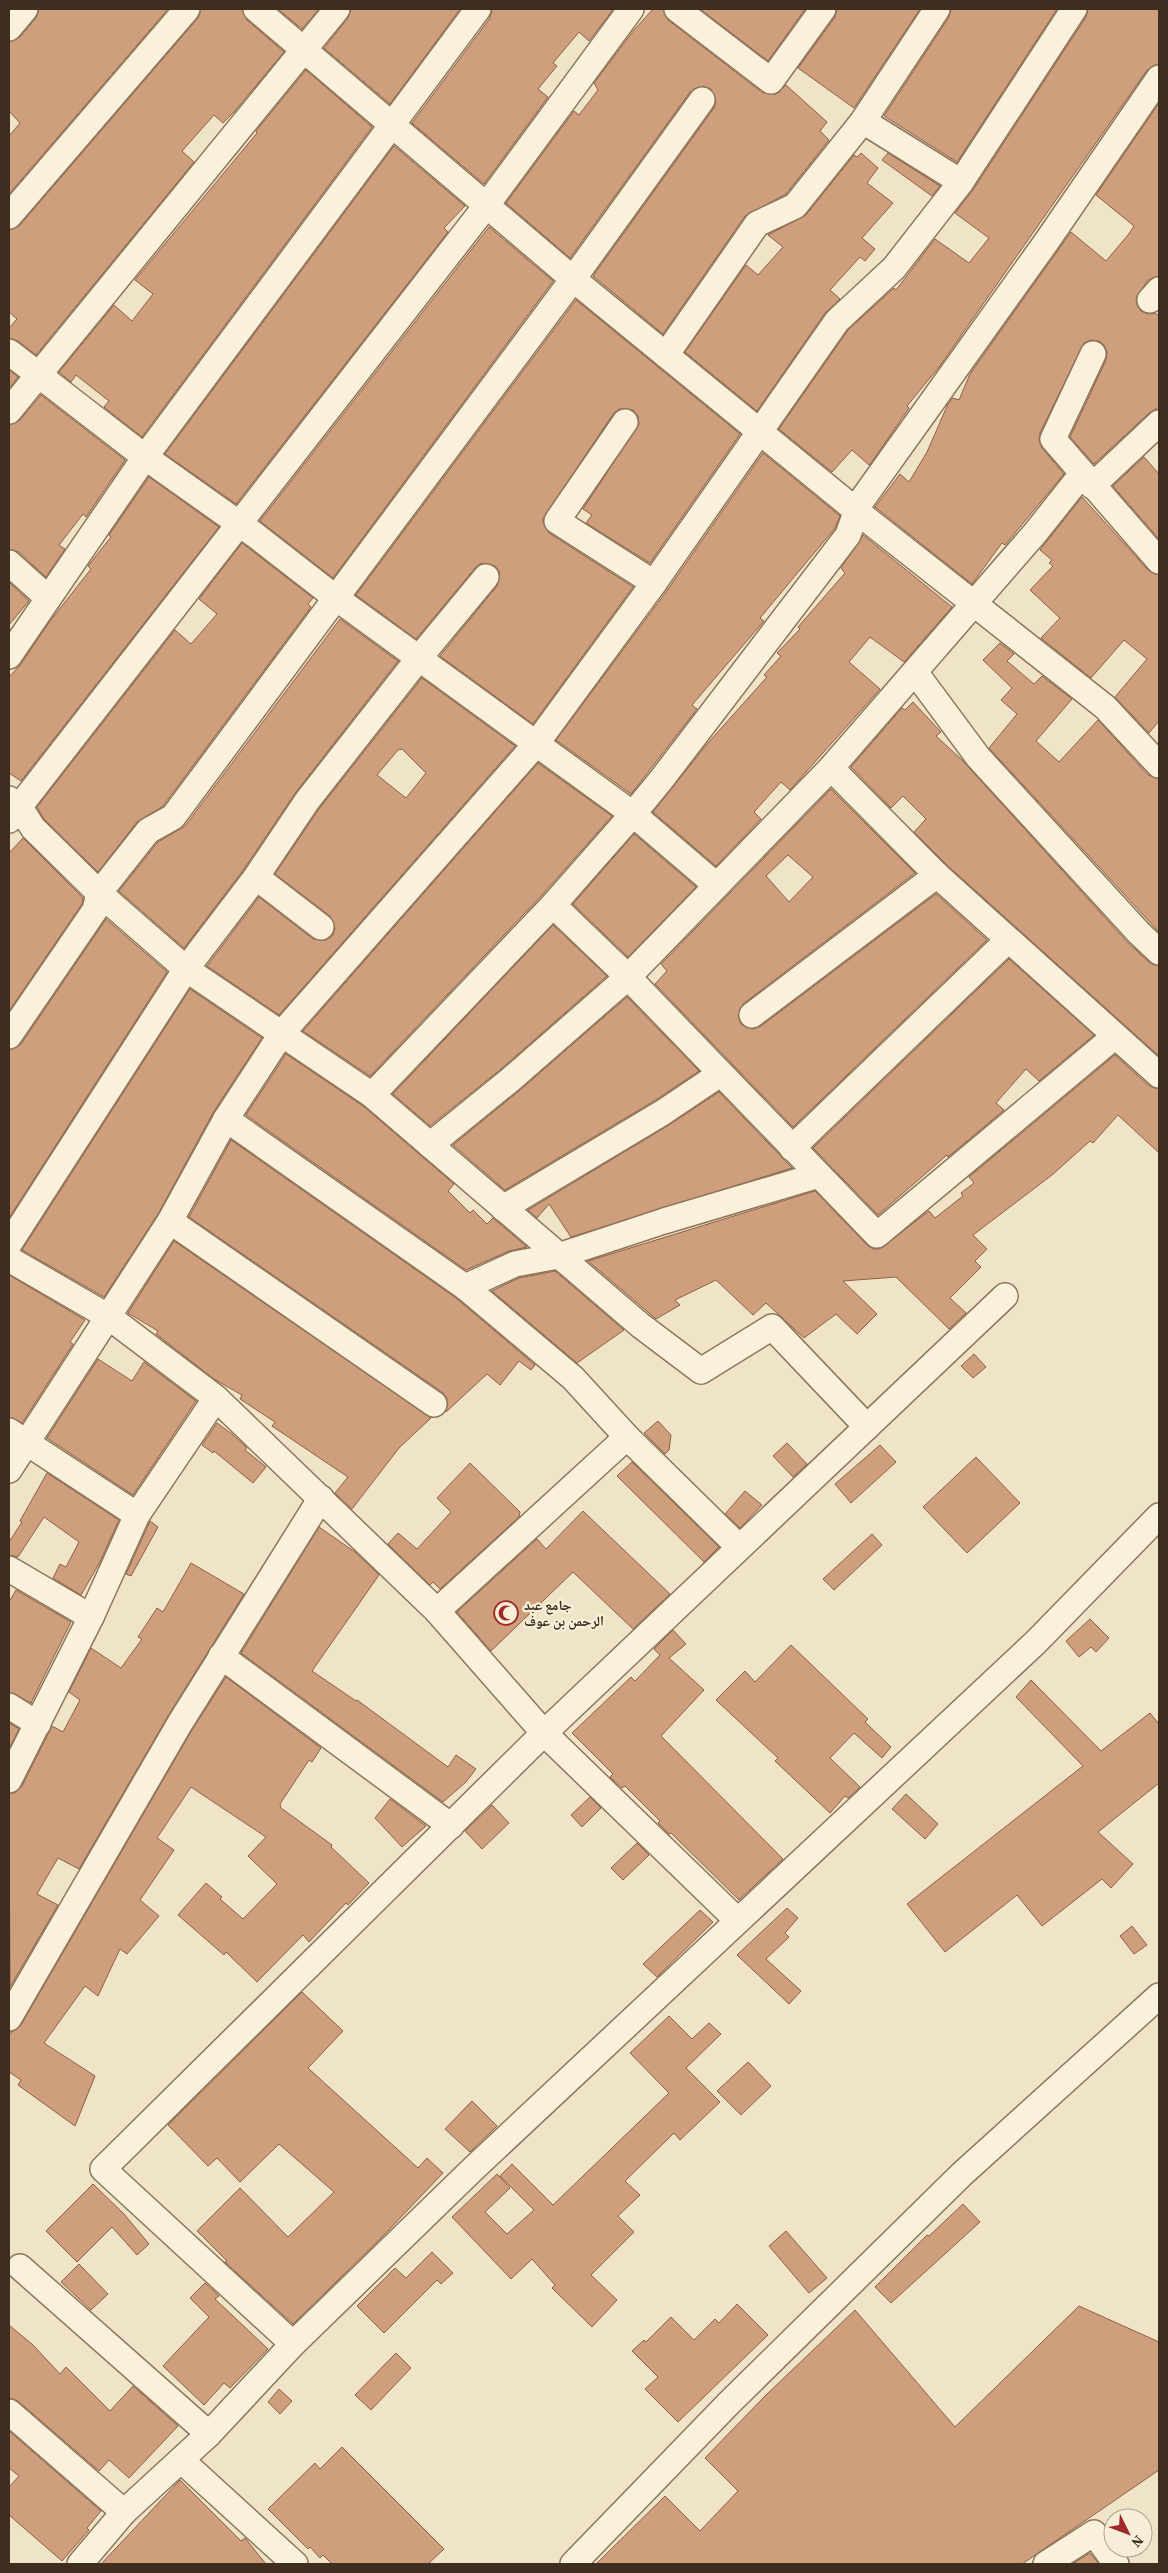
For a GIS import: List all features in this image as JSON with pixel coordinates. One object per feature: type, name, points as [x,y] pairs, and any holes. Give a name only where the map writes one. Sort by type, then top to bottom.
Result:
[{"type":"street","points":[[9,28],[25,9]]},
{"type":"street","points":[[9,216],[187,9]]},
{"type":"street","points":[[256,9],[392,127],[759,432],[1105,707],[1159,765]]},
{"type":"street","points":[[9,410],[337,9]]},
{"type":"street","points":[[9,656],[145,457],[478,9]]},
{"type":"street","points":[[631,9],[486,206],[238,524],[108,696],[12,809],[98,893],[186,969],[372,1095],[640,1325],[701,1371],[772,1326],[867,1426]]},
{"type":"street","points":[[677,9],[771,81],[823,9]]},
{"type":"street","points":[[666,355],[757,224],[795,206],[863,121],[937,9]]},
{"type":"street","points":[[9,1470],[17,1436],[109,1317],[170,1221],[226,1119],[282,1033],[536,744],[654,583],[837,321],[894,268],[961,182],[1074,9]]},
{"type":"street","points":[[372,1095],[553,905],[661,780],[848,535],[859,504],[1157,86]]},
{"type":"street","points":[[9,1036],[95,910],[98,893],[148,832],[173,818],[573,279],[702,100]]},
{"type":"street","points":[[863,121],[961,182]]},
{"type":"street","points":[[9,352],[145,457],[633,814],[716,885]]},
{"type":"street","points":[[1093,354],[1053,439],[1159,561]]},
{"type":"street","points":[[625,422],[557,521],[654,583]]},
{"type":"street","points":[[430,1145],[510,1080],[628,977],[831,768],[1036,532],[1087,480],[1159,423]]},
{"type":"street","points":[[9,563],[48,598]]},
{"type":"street","points":[[9,1244],[186,969],[256,877],[307,801],[419,658],[486,577]]},
{"type":"street","points":[[915,672],[978,756],[1139,933],[1159,952]]},
{"type":"street","points":[[831,768],[937,875],[1114,1037],[1159,1075]]},
{"type":"street","points":[[752,1015],[937,875]]},
{"type":"street","points":[[256,877],[321,927]]},
{"type":"street","points":[[553,905],[628,977],[877,1235],[1114,1037]]},
{"type":"street","points":[[792,1148],[1008,940]]},
{"type":"street","points":[[503,1208],[662,1113],[720,1074]]},
{"type":"street","points":[[226,1119],[466,1287],[573,1378],[627,1437],[739,1547]]},
{"type":"street","points":[[466,1287],[515,1264],[558,1256],[664,1221],[819,1175]]},
{"type":"street","points":[[170,1221],[304,1311],[434,1404]]},
{"type":"street","points":[[9,1259],[109,1317],[216,1398],[437,1611],[544,1733],[738,1920]]},
{"type":"street","points":[[293,2344],[103,2169],[544,1733],[1005,1296]]},
{"type":"street","points":[[9,1780],[91,1617],[136,1515],[216,1398]]},
{"type":"street","points":[[17,1436],[136,1515]]},
{"type":"street","points":[[437,1611],[627,1437]]},
{"type":"street","points":[[10,2012],[221,1656],[321,1498]]},
{"type":"street","points":[[80,2564],[124,2512],[209,2434],[293,2344],[473,2169],[1036,1642],[1159,1516]]},
{"type":"street","points":[[9,1569],[91,1617]]},
{"type":"street","points":[[221,1656],[451,1826]]},
{"type":"street","points":[[9,1706],[38,1724]]},
{"type":"street","points":[[573,2564],[729,2403],[962,2174],[1159,1996]]},
{"type":"street","points":[[20,2267],[209,2434]]},
{"type":"street","points":[[9,2412],[124,2512]]},
{"type":"street","points":[[180,2460],[295,2564]]},
{"type":"street","points":[[1046,2564],[1094,2534],[1116,2564]]},
{"type":"building","points":[[39,9],[168,9],[9,194],[9,136],[20,123],[9,111],[9,42],[20,37],[36,18]]},
{"type":"building","points":[[201,9],[242,9],[247,20],[284,52],[223,123],[214,115],[182,151],[194,162],[36,355],[18,341],[9,338],[9,328],[17,319],[9,312],[9,230],[20,225],[198,18]]},
{"type":"building","points":[[278,9],[319,9],[302,29]]},
{"type":"building","points":[[351,9],[460,9],[390,104],[324,48],[348,18]]},
{"type":"building","points":[[492,9],[610,9],[612,11],[589,41],[579,32],[553,63],[557,66],[538,89],[548,97],[484,184],[412,123],[490,18]]},
{"type":"building","points":[[653,9],[663,9],[668,20],[763,93],[776,94],[786,85],[827,122],[820,131],[829,140],[786,194],[745,216],[663,334],[593,276],[714,108],[716,101],[711,89],[703,86],[690,92],[570,258],[506,203],[574,111],[579,115],[598,90],[594,83],[634,30]]},
{"type":"building","points":[[700,9],[805,9],[768,61]]},
{"type":"building","points":[[837,9],[920,9],[854,108],[798,68],[835,17]]},
{"type":"building","points":[[951,9],[1057,9],[957,162],[884,116],[949,17]]},
{"type":"building","points":[[1088,9],[1159,9],[1159,64],[1147,70],[939,367],[907,406],[909,408],[871,463],[869,465],[852,450],[832,472],[779,429],[848,330],[894,288],[896,290],[935,239],[969,263],[989,238],[955,213],[973,190],[1086,17]]},
{"type":"building","points":[[306,70],[372,127],[142,437],[104,407],[109,401],[76,375],[71,382],[59,372],[114,305],[132,321],[153,294],[135,280],[257,133],[256,131]]},
{"type":"building","points":[[1159,103],[1159,276],[1148,280],[1136,298],[1137,305],[1141,311],[1148,314],[1155,313],[1159,316],[1159,407],[1149,413],[1094,464],[1070,437],[1106,360],[1107,352],[1104,345],[1099,341],[1091,340],[1084,343],[1040,433],[1039,440],[1042,448],[1064,474],[1005,545],[1002,543],[972,584],[875,507],[900,474],[909,482],[927,452],[948,404],[953,398],[959,400],[970,374],[1071,232],[1106,261],[1128,235],[1134,226],[1096,195]]},
{"type":"building","points":[[394,146],[465,206],[444,228],[448,232],[236,504],[165,454]]},
{"type":"building","points":[[861,153],[878,168],[867,183],[893,203],[862,238],[875,249],[865,261],[860,257],[830,290],[840,299],[825,313],[757,411],[685,352],[746,265],[758,275],[783,247],[768,235],[806,215],[854,155],[857,157]]},
{"type":"building","points":[[888,153],[940,186],[932,196],[882,160]]},
{"type":"building","points":[[489,227],[553,281],[333,578],[260,521]]},
{"type":"building","points":[[576,300],[740,434],[650,563],[586,523],[592,515],[583,509],[639,424],[638,416],[633,410],[619,409],[613,414],[542,520],[549,533],[633,587],[533,724],[440,656],[497,586],[500,572],[495,566],[481,563],[475,568],[416,639],[356,595]]},
{"type":"building","points":[[9,370],[18,377],[9,389]]},
{"type":"building","points":[[41,395],[125,460],[86,517],[83,514],[59,545],[65,549],[46,577],[19,552],[9,549],[9,425],[20,420]]},
{"type":"building","points":[[763,453],[840,516],[835,528],[760,618],[764,621],[692,705],[697,709],[631,794],[556,740],[666,592]]},
{"type":"building","points":[[1144,457],[1159,474],[1159,539],[1113,486]]},
{"type":"building","points":[[149,477],[219,527],[21,781],[9,773],[9,677],[21,664],[50,621],[91,569],[88,566],[111,537],[109,535]]},
{"type":"building","points":[[1082,497],[1148,570],[1159,575],[1159,721],[1149,733],[1115,697],[1147,659],[1124,640],[1091,678],[1041,638],[1060,618],[1030,590],[1053,566],[1049,563],[1052,560],[1040,550]]},
{"type":"building","points":[[863,535],[952,607],[904,662],[870,637],[849,662],[880,689],[790,790],[781,782],[754,812],[761,819],[716,866],[653,812],[707,744],[767,677],[764,675],[781,656],[777,653],[800,629],[798,627],[845,573],[841,568]]},
{"type":"building","points":[[242,543],[313,598],[308,604],[311,607],[163,806],[137,822],[98,872],[44,819],[37,807],[175,630],[191,644],[217,614],[199,599]]},
{"type":"building","points":[[9,582],[29,601],[9,625]]},
{"type":"building","points":[[340,619],[398,661],[296,792],[244,869],[184,948],[119,891],[158,842],[185,826]]},
{"type":"building","points":[[1000,643],[1014,654],[1007,661],[1034,684],[1042,676],[1072,699],[1036,741],[1059,762],[1098,720],[1148,775],[1159,779],[1159,932],[989,748],[1017,714],[1001,700],[1012,688],[983,660]]},
{"type":"building","points":[[422,678],[515,746],[279,1015],[207,966],[259,897],[313,939],[326,940],[333,935],[335,928],[330,916],[275,874],[319,809]],"holes":[[[402,749],[426,773],[406,798],[377,775],[398,750]]]},
{"type":"building","points":[[913,702],[941,732],[936,736],[962,760],[1128,943],[1149,962],[1159,966],[1159,1056],[947,865],[914,832],[926,819],[903,796],[891,808],[851,767],[902,708],[905,710]]},
{"type":"building","points":[[538,763],[612,816],[542,895],[370,1076],[303,1031]]},
{"type":"building","points":[[831,789],[915,873],[743,1004],[738,1016],[741,1024],[753,1029],[761,1026],[936,894],[987,940],[793,1127],[655,984],[667,971],[661,964]],"holes":[[[788,855],[813,877],[789,902],[766,876]]]},
{"type":"building","points":[[634,834],[696,887],[628,957],[573,904]]},
{"type":"building","points":[[23,838],[83,898],[82,904],[9,1011],[9,853]]},
{"type":"building","points":[[106,919],[167,972],[9,1218],[9,1050],[21,1044]]},
{"type":"building","points":[[553,925],[607,976],[501,1069],[430,1126],[393,1094]]},
{"type":"building","points":[[1009,959],[1094,1035],[1039,1081],[1026,1069],[996,1103],[1004,1110],[948,1157],[947,1155],[878,1215],[813,1148]]},
{"type":"building","points":[[190,989],[262,1038],[214,1111],[158,1214],[104,1297],[22,1250]]},
{"type":"building","points":[[627,997],[699,1071],[654,1101],[505,1190],[453,1145],[519,1091]]},
{"type":"building","points":[[286,1054],[363,1106],[454,1184],[448,1191],[470,1213],[473,1210],[487,1224],[493,1218],[527,1247],[509,1251],[466,1270],[246,1115]]},
{"type":"building","points":[[1115,1055],[1149,1086],[1159,1089],[1159,1153],[1118,1115],[1093,1143],[1090,1141],[1052,1175],[973,1235],[987,1249],[975,1261],[981,1267],[950,1298],[966,1313],[949,1329],[896,1277],[843,1281],[877,1314],[857,1334],[836,1314],[804,1338],[766,1303],[753,1315],[716,1280],[675,1300],[680,1305],[656,1319],[588,1261],[815,1191],[867,1245],[873,1249],[880,1249],[929,1211],[935,1218],[963,1196],[961,1193],[974,1183],[969,1177]]},
{"type":"building","points":[[719,1092],[792,1168],[571,1237],[549,1204],[537,1218],[528,1210],[669,1125]]},
{"type":"building","points":[[231,1140],[456,1298],[535,1365],[531,1370],[519,1361],[500,1385],[487,1374],[446,1412],[447,1398],[442,1392],[189,1217]]},
{"type":"building","points":[[174,1241],[431,1418],[399,1448],[352,1509],[335,1493],[348,1477],[272,1426],[275,1422],[240,1399],[242,1395],[214,1379],[156,1334],[158,1331],[128,1313]]},
{"type":"building","points":[[555,1271],[624,1330],[577,1363],[492,1291],[519,1278]]},
{"type":"building","points":[[9,1275],[85,1320],[70,1342],[73,1344],[22,1423],[9,1417]]},
{"type":"building","points":[[974,1354],[986,1367],[973,1378],[961,1366]]},
{"type":"building","points":[[98,1359],[132,1381],[144,1362],[196,1401],[133,1495],[47,1438]]},
{"type":"building","points":[[658,1421],[671,1435],[669,1450],[665,1454],[644,1433]]},
{"type":"building","points":[[217,1423],[232,1434],[247,1448],[245,1450],[266,1467],[253,1483],[214,1451],[213,1453],[202,1445]]},
{"type":"building","points":[[787,1443],[807,1464],[793,1477],[773,1456]]},
{"type":"building","points":[[880,1445],[896,1462],[851,1503],[835,1484]]},
{"type":"building","points":[[976,1457],[1020,1503],[967,1553],[923,1507]]},
{"type":"building","points":[[632,1462],[719,1547],[704,1562],[617,1476]]},
{"type":"building","points":[[470,1463],[520,1512],[519,1517],[440,1589],[433,1582],[430,1585],[388,1544],[398,1533],[417,1549],[451,1512],[437,1498]]},
{"type":"building","points":[[47,1473],[119,1520],[100,1562],[81,1595],[53,1578],[60,1564],[66,1567],[79,1542],[44,1517],[18,1557],[9,1555],[9,1542],[22,1522],[20,1521]]},
{"type":"building","points":[[745,1491],[762,1505],[740,1528],[725,1514]]},
{"type":"building","points":[[583,1511],[670,1594],[633,1629],[573,1572],[491,1651],[457,1612],[537,1539],[546,1549]]},
{"type":"building","points":[[150,1521],[158,1527],[131,1576],[126,1574]]},
{"type":"building","points":[[319,1527],[355,1552],[379,1575],[312,1671],[357,1700],[448,1767],[456,1755],[476,1769],[466,1782],[443,1802],[241,1653]]},
{"type":"building","points":[[872,1534],[882,1545],[834,1590],[823,1579]]},
{"type":"building","points":[[191,1563],[244,1594],[168,1716],[79,1869],[58,1858],[37,1894],[58,1905],[10,1987],[9,1794],[16,1792],[22,1786],[52,1726],[63,1732],[80,1700],[69,1692],[91,1648],[121,1668],[142,1639],[138,1637],[157,1608],[163,1612]]},
{"type":"building","points":[[16,1590],[71,1622],[31,1703],[9,1692],[9,1602]]},
{"type":"building","points":[[1090,1619],[1109,1638],[1096,1652],[1091,1647],[1079,1657],[1066,1641]]},
{"type":"building","points":[[673,1630],[686,1644],[669,1658],[704,1690],[661,1736],[783,1859],[739,1900],[671,1833],[669,1834],[658,1823],[660,1821],[625,1786],[622,1788],[610,1777],[613,1774],[572,1733],[631,1677],[635,1681],[660,1655],[654,1649]]},
{"type":"building","points":[[791,1645],[868,1719],[865,1722],[891,1747],[882,1758],[854,1733],[830,1758],[860,1787],[848,1798],[845,1796],[830,1813],[775,1761],[778,1758],[716,1700],[745,1671],[755,1682]]},
{"type":"building","points":[[226,1677],[321,1748],[312,1762],[309,1760],[280,1804],[281,1808],[332,1845],[331,1847],[369,1883],[348,1905],[346,1903],[309,1942],[303,1935],[257,1982],[226,1952],[224,1955],[178,1915],[206,1883],[222,1897],[220,1899],[243,1919],[277,1884],[248,1856],[266,1837],[191,1787],[157,1838],[174,1850],[140,1900],[159,1916],[127,1954],[120,1949],[98,1996],[85,1986],[44,2043],[95,2076],[75,2126],[18,2085],[21,2080],[9,2072],[9,2034],[21,2025],[192,1730]]},
{"type":"building","points":[[1031,1680],[1101,1751],[1150,1713],[1159,1724],[1159,1783],[1098,1832],[1133,1864],[1111,1888],[1102,1879],[1042,1926],[1017,1895],[945,1952],[907,1904],[1083,1766],[1016,1697]]},
{"type":"building","points":[[9,1723],[19,1729],[9,1749]]},
{"type":"building","points":[[906,1794],[938,1824],[925,1839],[892,1809]]},
{"type":"building","points":[[590,1797],[601,1808],[582,1827],[571,1815]]},
{"type":"building","points":[[390,1799],[426,1826],[402,1847],[375,1818]]},
{"type":"building","points":[[492,1805],[509,1823],[482,1849],[465,1831]]},
{"type":"building","points":[[637,1843],[649,1855],[623,1880],[611,1868]]},
{"type":"building","points":[[787,1908],[798,1918],[785,1933],[789,1937],[766,1959],[801,1991],[789,2004],[737,1955]]},
{"type":"building","points":[[700,1910],[713,1922],[657,1977],[643,1964]]},
{"type":"building","points":[[1132,1926],[1147,1945],[1134,1954],[1120,1936]]},
{"type":"building","points":[[302,1992],[343,2031],[308,2068],[418,2168],[427,2158],[443,2173],[385,2234],[293,2324],[225,2262],[227,2261],[197,2231],[240,2188],[288,2237],[334,2192],[279,2144],[240,2182],[217,2158],[208,2166],[168,2125]]},
{"type":"building","points":[[669,2016],[692,2039],[709,2023],[721,2034],[686,2068],[720,2102],[680,2140],[674,2133],[625,2181],[640,2195],[618,2216],[634,2232],[591,2275],[617,2300],[592,2327],[552,2288],[555,2285],[532,2259],[511,2279],[452,2217],[497,2174],[510,2188],[485,2212],[507,2234],[534,2210],[500,2176],[512,2164],[553,2205],[669,2093],[630,2053]]},
{"type":"building","points":[[748,2062],[771,2086],[741,2115],[717,2091]]},
{"type":"building","points":[[472,2101],[497,2126],[470,2152],[445,2129]]},
{"type":"building","points":[[93,2184],[124,2214],[149,2244],[137,2255],[112,2227],[77,2262],[46,2231]]},
{"type":"building","points":[[963,2204],[980,2222],[891,2303],[875,2287],[927,2235],[929,2236]]},
{"type":"building","points":[[786,2231],[827,2278],[809,2293],[769,2246]]},
{"type":"building","points":[[432,2252],[453,2273],[441,2284],[437,2280],[384,2333],[357,2306],[395,2268],[406,2278]]},
{"type":"building","points":[[79,2264],[108,2294],[91,2310],[61,2282]]},
{"type":"building","points":[[205,2283],[219,2296],[215,2299],[268,2349],[230,2388],[224,2383],[204,2405],[163,2366],[209,2317],[190,2298]]},
{"type":"building","points":[[737,2304],[768,2335],[678,2422],[645,2389],[658,2377],[632,2351],[644,2340],[646,2342],[671,2317],[694,2340],[715,2319],[719,2323]]},
{"type":"building","points":[[1079,2306],[1159,2342],[1159,2470],[1022,2564],[596,2564],[665,2496],[700,2531],[738,2491],[705,2458],[765,2396],[855,2310],[955,2427]]},
{"type":"building","points":[[9,2325],[33,2345],[60,2374],[66,2367],[110,2411],[133,2386],[178,2426],[129,2478],[109,2460],[99,2471],[18,2401],[9,2398]]},
{"type":"building","points":[[396,2353],[411,2368],[371,2410],[355,2395]]},
{"type":"building","points":[[279,2389],[292,2401],[280,2414],[268,2402]]},
{"type":"building","points":[[9,2431],[101,2511],[87,2528],[89,2530],[62,2561],[9,2515],[9,2487],[19,2476],[9,2468]]},
{"type":"building","points":[[342,2447],[444,2549],[428,2564],[332,2564],[323,2555],[320,2558],[310,2547],[308,2549],[268,2509],[315,2463],[320,2469]]},
{"type":"building","points":[[180,2480],[241,2541],[245,2538],[266,2564],[101,2564]]},
{"type":"building","points":[[1090,2553],[1099,2564],[1072,2564]]},
{"type":"place","name":"جامع عبد الرحمن بن عوف","points":[[506,1613]]}]
